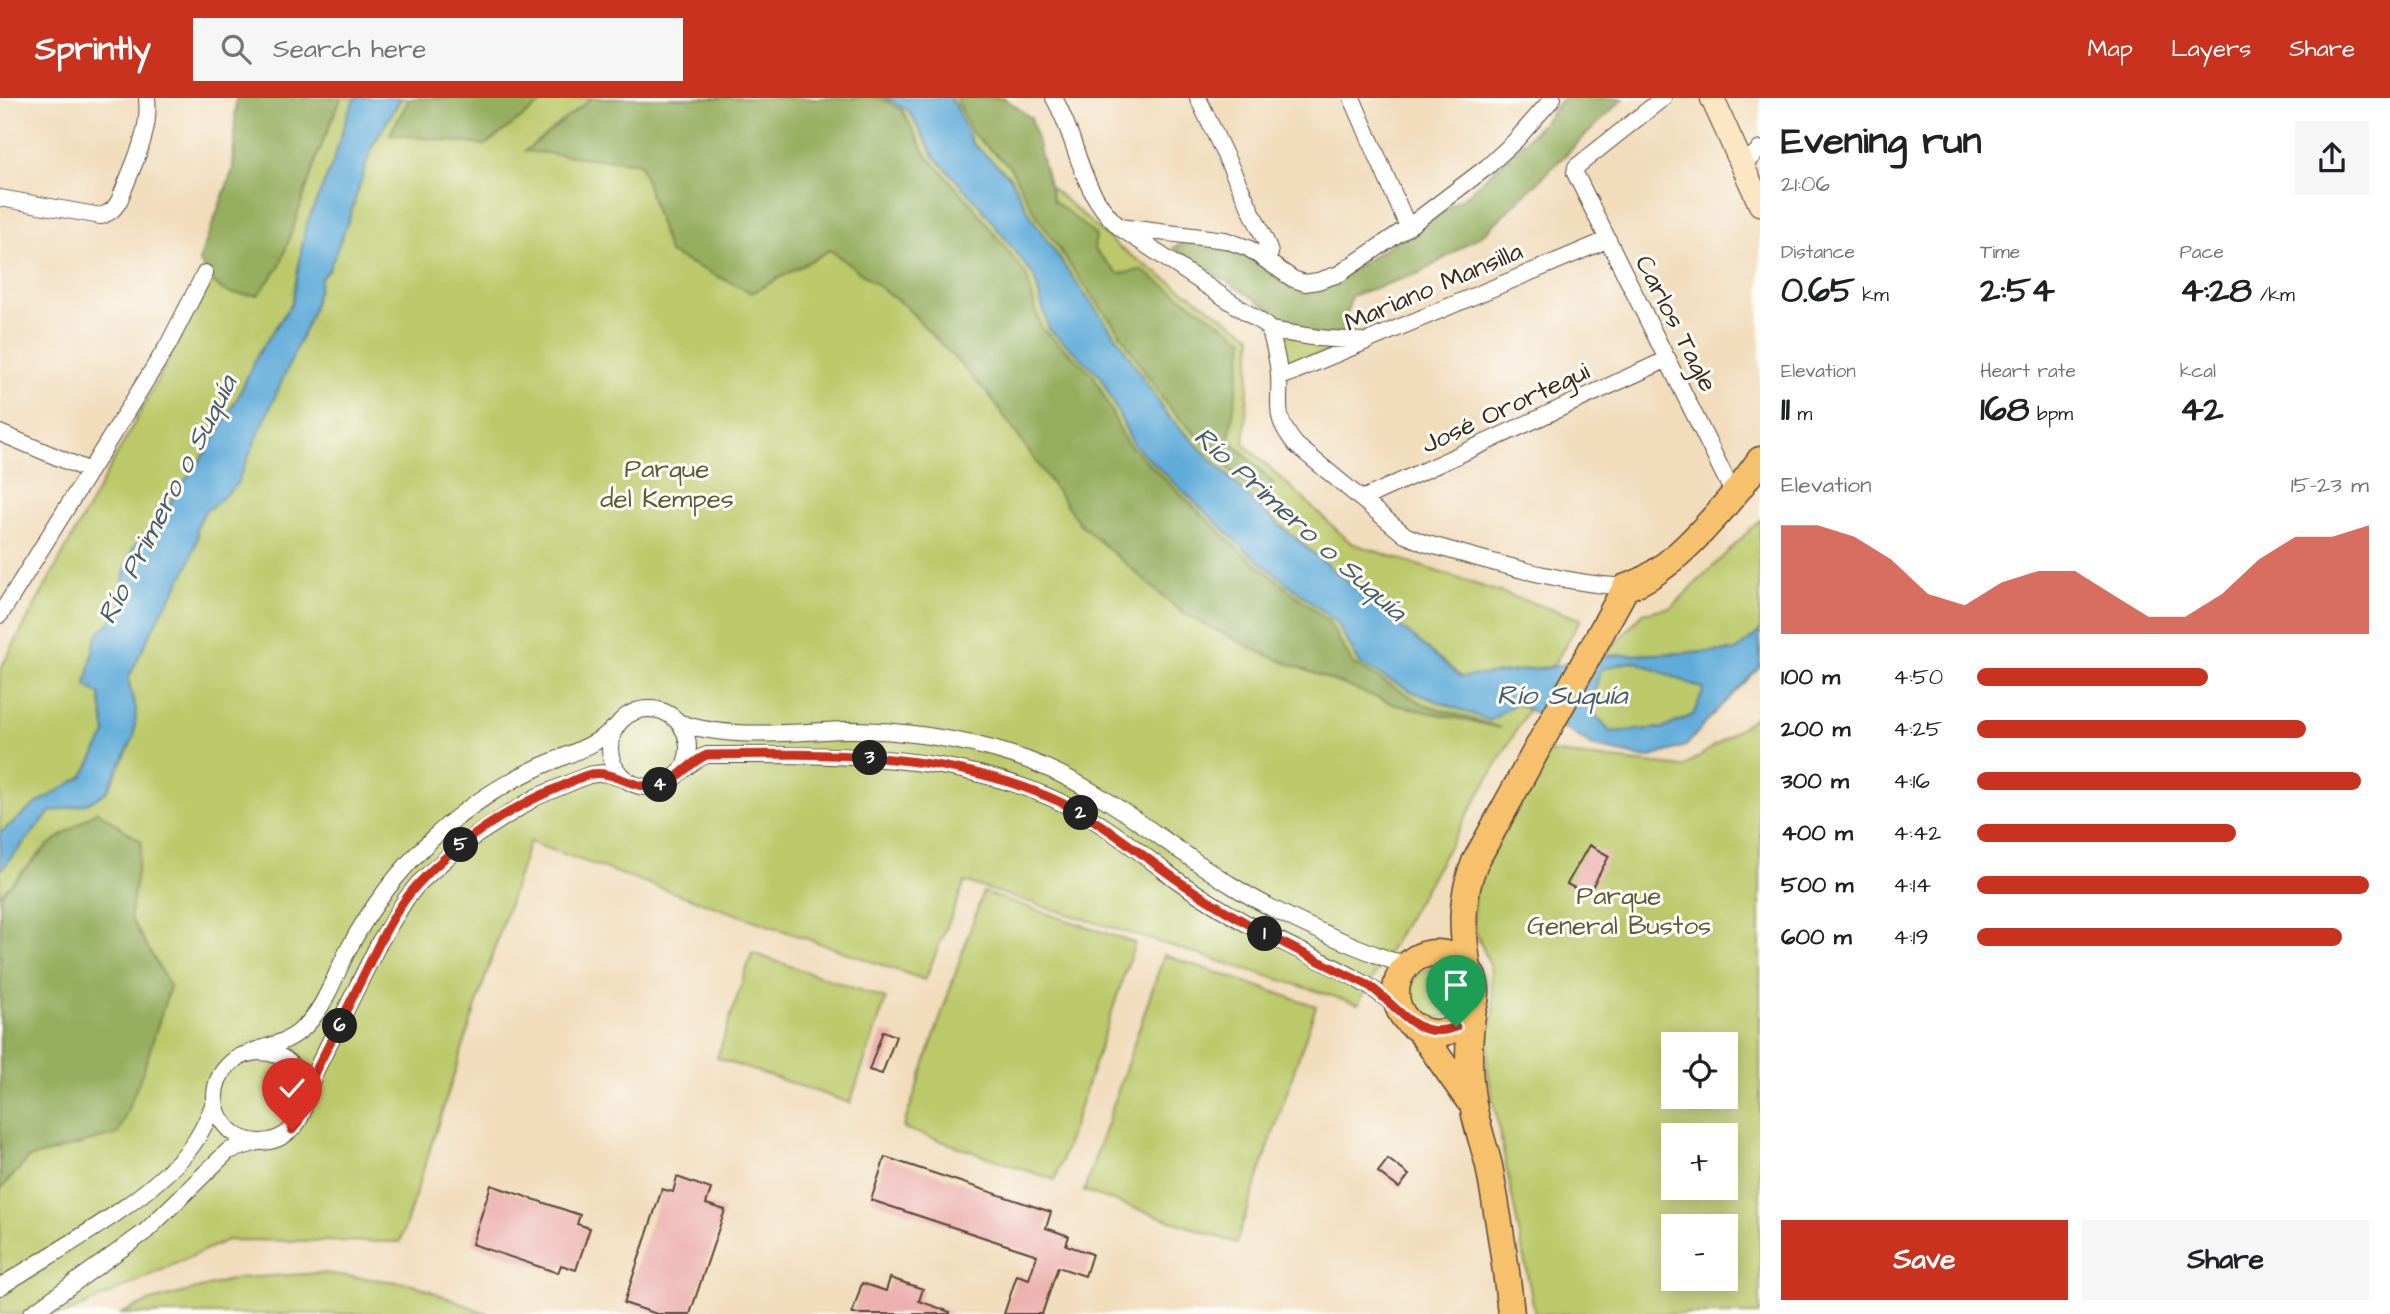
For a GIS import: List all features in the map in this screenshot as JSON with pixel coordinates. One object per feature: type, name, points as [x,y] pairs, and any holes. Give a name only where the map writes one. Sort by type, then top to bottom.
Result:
[{"type":"main road","points":[[1712,98],[1760,204]]},
{"type":"main road","points":[[1511,1314],[1492,1185],[1473,1106],[1468,1057],[1476,987],[1468,969],[1462,922],[1463,900],[1469,877],[1485,840],[1526,772],[1626,587],[1644,581],[1715,518],[1760,460]]},
{"type":"main road","points":[[1463,900],[1436,942],[1403,971],[1398,984],[1397,1000],[1473,1106]]},
{"type":"main road","points":[[1418,958],[1436,953],[1448,955],[1468,969]]},
{"type":"main road","points":[[1410,1020],[1437,1032],[1450,1030],[1466,1019],[1473,1008]]},
{"type":"street","points":[[1054,98],[1091,195],[1104,213],[1119,227],[1270,330],[1279,378],[1277,407],[1280,422],[1296,445],[1405,535],[1424,543],[1553,577],[1594,585],[1626,587]]},
{"type":"street","points":[[1198,98],[1267,244],[1270,253],[1267,261]]},
{"type":"street","points":[[1352,98],[1408,227]]},
{"type":"street","points":[[1119,227],[1225,240],[1248,248],[1293,279],[1305,283],[1318,281],[1339,274],[1408,227],[1487,167],[1515,141],[1553,98]]},
{"type":"street","name":"Carlos Tagle","points":[[1663,98],[1576,167],[1575,173],[1734,495]]},
{"type":"street","points":[[0,198],[101,216],[109,213],[120,200],[144,138],[148,126],[147,105]]},
{"type":"street","points":[[1742,166],[1760,149]]},
{"type":"street","name":"Mariano Mansilla","points":[[1279,378],[1607,240]]},
{"type":"street","points":[[0,615],[168,345],[205,273]]},
{"type":"street","points":[[1270,330],[1318,338],[1365,341]]},
{"type":"street","name":"José Orortegui","points":[[1362,499],[1668,359]]},
{"type":"street","points":[[0,433],[89,471]]},
{"type":"street","points":[[0,1287],[156,1184],[188,1151],[205,1125],[223,1070],[234,1060],[296,1034],[307,1025],[371,910],[405,866],[456,818],[512,780],[586,747],[633,711],[659,709],[681,723],[704,730],[878,731],[961,742],[1015,755],[1089,790],[1146,825],[1221,879],[1284,915],[1390,960],[1399,962],[1418,958]]},
{"type":"street","points":[[680,772],[687,761],[689,748],[681,723]]},
{"type":"street","points":[[614,728],[610,739],[612,763],[627,780]]},
{"type":"street","points":[[31,1314],[145,1232],[228,1151],[276,1140],[292,1130],[302,1115],[314,1073],[379,943],[418,884],[461,845],[536,797],[589,775],[604,773],[638,785],[661,785],[672,780],[697,759],[707,755],[813,754],[947,766],[1006,781],[1088,816],[1186,886],[1238,919],[1368,985],[1410,1020]]},
{"type":"street","points":[[248,1053],[264,1051],[288,1060],[299,1073],[306,1089],[306,1097]]},
{"type":"street","points":[[215,1100],[225,1126],[240,1138],[258,1142]]},
{"type":"green space","points":[[236,98],[341,98],[318,154],[280,266],[258,295],[222,290],[199,261],[233,169]]},
{"type":"green space","points":[[317,98],[355,98],[333,163],[306,225],[292,303],[258,354],[238,397],[209,448],[174,496],[159,524],[133,547],[124,574],[121,610],[96,637],[106,734],[83,776],[36,804],[0,833],[0,670],[282,151]]},
{"type":"green space","name":"Parque del Kempes","points":[[401,98],[886,98],[909,111],[935,157],[980,206],[1034,276],[1049,329],[1100,375],[1133,444],[1247,551],[1336,622],[1361,665],[1516,703],[1528,710],[1358,1004],[965,882],[925,980],[529,842],[400,1242],[227,1240],[66,1314],[0,1314],[0,871],[50,812],[89,803],[107,791],[134,737],[136,710],[128,679],[205,510],[212,507],[236,484],[312,313],[321,278],[329,269],[349,219],[371,148]]},
{"type":"green space","points":[[410,98],[548,98],[485,145],[390,134]]},
{"type":"green space","points":[[592,98],[881,98],[902,110],[927,156],[972,205],[1026,275],[1041,328],[1093,374],[1126,442],[1239,550],[1328,621],[1353,664],[1426,705],[1501,728],[1396,705],[1264,654],[1182,613],[1079,523],[990,396],[906,307],[830,250],[752,293],[669,253],[640,163],[525,151]]},
{"type":"green space","points":[[948,98],[966,98],[1029,168],[1120,248],[1252,336],[1244,444],[1351,543],[1581,619],[1553,666],[1461,678],[1263,511],[1166,414],[1118,339],[1033,220],[1010,177],[972,143],[955,104]]},
{"type":"green space","points":[[956,98],[1004,98],[1031,118],[1053,200],[1096,236],[1094,249],[1118,274],[1141,270],[1244,339],[1229,439],[1274,484],[1262,502],[1166,404],[1033,210],[1010,167],[972,133]]},
{"type":"green space","points":[[1563,98],[1624,98],[1486,232],[1422,272],[1351,296],[1341,340],[1306,331],[1173,248],[1186,242],[1220,246],[1247,257],[1281,281],[1308,288],[1338,279],[1470,193],[1541,125]]},
{"type":"green space","points":[[1284,334],[1347,344],[1284,370]]},
{"type":"green space","points":[[1760,520],[1760,632],[1736,651],[1604,656],[1643,613],[1672,607]]},
{"type":"green space","points":[[1634,661],[1705,689],[1693,715],[1664,728],[1610,732],[1589,708],[1600,669]]},
{"type":"green space","name":"Parque General Bustos","points":[[1760,714],[1760,1314],[1535,1314],[1487,1068],[1488,1041],[1494,1011],[1490,965],[1474,928],[1474,888],[1548,752],[1684,767]]},
{"type":"green space","points":[[97,811],[142,842],[130,917],[170,986],[145,1066],[118,1134],[29,1158],[0,1190],[0,895],[47,846]]},
{"type":"green space","points":[[983,892],[1135,943],[1055,1180],[903,1128]]},
{"type":"green space","points":[[752,953],[886,999],[850,1103],[717,1058]]},
{"type":"green space","points":[[1164,955],[1316,1006],[1236,1243],[1084,1191]]},
{"type":"green space","points":[[1435,968],[1452,976],[1460,993],[1452,1010],[1435,1018],[1418,1010],[1410,993],[1418,976]]},
{"type":"green space","points":[[323,1273],[413,1284],[488,1314],[120,1314],[148,1302],[238,1278]]},
{"type":"water","points":[[355,98],[401,98],[371,148],[349,219],[329,269],[321,278],[312,313],[236,485],[205,510],[196,528],[198,536],[189,565],[155,624],[128,679],[136,710],[134,737],[107,791],[89,803],[50,812],[0,871],[0,833],[36,804],[83,776],[106,734],[100,695],[86,685],[96,636],[121,610],[124,574],[133,547],[159,524],[174,496],[209,448],[238,397],[258,354],[292,303],[306,225],[333,163]]},
{"type":"water","name":"Río Suquía","points":[[886,98],[948,98],[955,104],[972,143],[1010,177],[1033,220],[1118,339],[1166,414],[1263,511],[1461,677],[1547,668],[1604,656],[1736,651],[1760,631],[1760,667],[1714,713],[1686,746],[1648,758],[1594,747],[1570,731],[1516,703],[1490,721],[1413,692],[1361,665],[1336,622],[1247,551],[1133,444],[1100,375],[1049,329],[1034,276],[980,206],[935,157],[909,111]],"holes":[[[1634,661],[1704,689],[1693,715],[1664,728],[1610,732],[1589,708],[1601,669]]]},
{"type":"building","points":[[1589,845],[1609,856],[1588,895],[1567,884]]},
{"type":"building","points":[[883,1031],[896,1036],[882,1074],[869,1070]]},
{"type":"building","points":[[885,1157],[1051,1212],[1046,1228],[1069,1236],[1066,1245],[1092,1254],[1085,1276],[1058,1267],[1042,1314],[1004,1314],[1017,1275],[1029,1279],[1037,1255],[871,1200]]},
{"type":"building","points":[[1388,1159],[1409,1175],[1399,1188],[1378,1172]]},
{"type":"building","points":[[677,1177],[711,1189],[706,1204],[725,1210],[690,1314],[657,1314],[624,1303],[662,1189],[673,1192]]},
{"type":"building","points":[[491,1185],[580,1215],[577,1224],[590,1228],[576,1270],[561,1265],[558,1273],[472,1244]]},
{"type":"building","points":[[890,1278],[923,1289],[919,1301],[950,1314],[852,1314],[862,1283],[886,1291]]},
{"type":"route","points":[[292,1130],[302,1115],[314,1073],[379,943],[406,899],[438,865],[461,845],[497,821],[536,797],[579,778],[604,773],[650,787],[672,780],[697,759],[707,755],[813,754],[907,761],[947,766],[1006,781],[1088,816],[1167,873],[1238,919],[1368,985],[1387,998],[1411,1023],[1423,1030],[1443,1032],[1456,1027]]},
{"type":"water label","name":"Río Primero o Suquía","points":[[166,499]]},
{"type":"water label","name":"Río Primero o Suquía","points":[[1301,523]]}]
